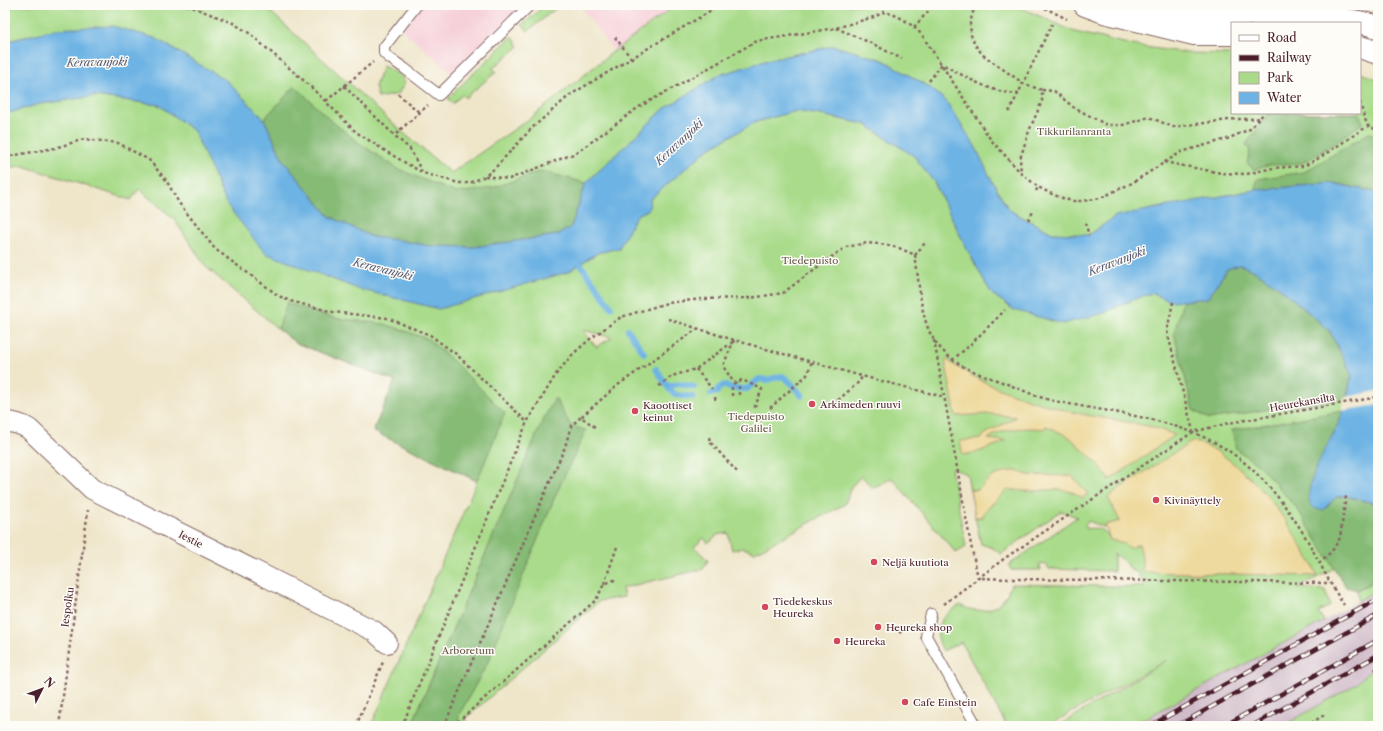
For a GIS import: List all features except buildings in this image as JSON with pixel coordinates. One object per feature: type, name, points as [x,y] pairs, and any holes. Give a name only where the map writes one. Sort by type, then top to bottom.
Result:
[{"type":"main road","points":[[1085,5],[1104,12],[1194,34],[1231,34]]},
{"type":"main road","points":[[1129,17],[1260,13],[1360,22]]},
{"type":"main road","points":[[1361,22],[1378,27]]},
{"type":"main road","points":[[1361,47],[1378,53]]},
{"type":"street","name":"Iestie","points":[[5,422],[18,423],[29,429],[92,490],[374,631],[387,643]]},
{"type":"lane","points":[[417,5],[384,47],[384,53],[439,95],[530,5]]},
{"type":"lane","points":[[931,614],[926,636],[975,723],[974,726]]},
{"type":"path","points":[[5,9],[15,5]]},
{"type":"path","points":[[187,5],[233,23],[249,33],[326,101],[356,132],[387,152],[423,172],[459,183],[470,183],[485,176],[494,169],[532,128],[570,95],[718,5]]},
{"type":"path","points":[[883,5],[884,12]]},
{"type":"path","points":[[914,26],[934,5]]},
{"type":"path","points":[[975,5],[970,23],[971,35],[975,45],[983,55],[1024,84],[1042,90],[1054,91],[1073,107],[1107,124],[1124,125],[1149,117],[1173,127],[1236,119],[1261,118]]},
{"type":"path","points":[[485,176],[509,179],[576,153],[639,107],[757,41],[836,28],[884,12],[896,16],[914,26],[942,64],[991,140],[1021,173],[1038,187],[1071,202],[1100,198],[1132,183],[1181,152],[1227,139],[1250,129],[1263,114]]},
{"type":"path","points":[[1009,112],[1052,24]]},
{"type":"path","points":[[836,28],[902,59]]},
{"type":"path","points":[[615,37],[631,58]]},
{"type":"path","points":[[326,101],[384,53]]},
{"type":"path","points":[[929,81],[942,64]]},
{"type":"path","points":[[942,64],[974,81],[1008,94],[1019,94]]},
{"type":"path","points":[[344,86],[410,149],[423,172]]},
{"type":"path","points":[[1021,173],[1020,159],[1029,131],[1042,101],[1042,90]]},
{"type":"path","points":[[398,94],[420,113]]},
{"type":"path","points":[[395,136],[439,95]]},
{"type":"path","points":[[1361,106],[1368,126],[1378,130]]},
{"type":"path","points":[[1164,162],[1221,173],[1247,174],[1273,168],[1304,166],[1368,126]]},
{"type":"path","points":[[5,157],[54,148],[84,139],[118,144],[149,160],[166,180],[179,203],[215,249],[279,296],[290,301],[332,312],[387,318],[430,335],[456,354],[527,422]]},
{"type":"path","points":[[1036,191],[1038,187]]},
{"type":"path","points":[[1028,220],[1033,212]]},
{"type":"path","points":[[1085,223],[1089,235]]},
{"type":"path","points":[[402,726],[527,422],[558,373],[573,354],[590,339],[621,317],[668,303],[702,299],[750,298],[783,293],[846,247],[868,243],[880,244],[899,248],[915,255]]},
{"type":"path","points":[[925,243],[915,255],[925,319],[934,339],[978,578]]},
{"type":"path","points":[[1172,302],[1167,331],[1193,432]]},
{"type":"path","points":[[952,360],[968,347],[1005,310]]},
{"type":"path","points":[[668,319],[734,340],[862,376],[944,397]]},
{"type":"path","points":[[444,726],[565,447],[571,426],[618,385],[697,328]]},
{"type":"path","points":[[934,339],[952,360],[964,368],[981,375],[1049,399],[1168,424],[1193,432],[1225,448],[1250,467],[1293,518],[1310,545],[1329,582],[1344,605]]},
{"type":"path","points":[[658,386],[672,376],[696,368],[734,340]]},
{"type":"path","points":[[734,340],[723,366],[734,384]]},
{"type":"path","points":[[770,408],[807,376],[812,361]]},
{"type":"path","points":[[696,368],[712,389]]},
{"type":"path","points":[[829,408],[860,381],[862,376]]},
{"type":"path","points":[[732,396],[732,387],[734,384],[742,380],[762,389],[754,409]]},
{"type":"path","points":[[739,382],[739,395]]},
{"type":"path","points":[[714,397],[716,403]]},
{"type":"path","name":"Heurekansilta","points":[[1193,432],[1229,423],[1378,397]]},
{"type":"path","points":[[580,417],[595,427]]},
{"type":"path","points":[[899,633],[931,614],[978,578],[1193,432]]},
{"type":"path","points":[[709,436],[711,443],[738,473]]},
{"type":"path","name":"Iespolku","points":[[59,726],[92,490]]},
{"type":"path","points":[[1319,563],[1332,551],[1340,538],[1346,496]]},
{"type":"path","points":[[452,726],[596,600],[604,584],[617,547]]},
{"type":"path","points":[[978,578],[1329,582]]},
{"type":"path","points":[[604,584],[617,579]]},
{"type":"path","points":[[356,726],[386,656],[387,643]]},
{"type":"path","points":[[1375,668],[1378,674]]},
{"type":"path","points":[[1306,726],[1326,714]]},
{"type":"shaded area","points":[[411,5],[525,5],[455,75],[403,31]]},
{"type":"shaded area","points":[[579,5],[676,5],[614,51]]},
{"type":"shaded area","points":[[1378,589],[1378,667],[1366,674],[1356,684],[1283,726],[1116,726],[1318,612],[1324,621]]},
{"type":"green space","name":"Tikkurilanranta","points":[[5,5],[263,5],[400,130],[451,173],[532,117],[614,51],[676,5],[1018,5],[1075,32],[1137,46],[1188,53],[1231,54],[1231,114],[1361,114],[1361,73],[1378,79],[1378,193],[1333,183],[1254,190],[1116,216],[1089,235],[1052,233],[1009,210],[946,101],[929,87],[883,60],[834,46],[768,60],[719,75],[664,109],[586,183],[571,227],[329,216],[264,119],[227,81],[155,38],[56,29],[5,42]]},
{"type":"green space","points":[[545,5],[560,5],[528,31],[522,25]]},
{"type":"green space","points":[[512,36],[519,46],[493,68],[496,72],[465,98],[462,95],[452,104],[448,98]]},
{"type":"green space","points":[[383,66],[400,75],[405,83],[398,94],[378,98],[375,86]]},
{"type":"green space","points":[[295,86],[328,118],[359,143],[398,169],[456,193],[492,188],[541,171],[586,183],[571,227],[558,235],[473,247],[430,246],[372,237],[329,216],[283,160],[264,119]]},
{"type":"green space","points":[[95,96],[159,105],[194,130],[227,205],[537,280],[568,272],[597,253],[619,248],[636,216],[649,209],[650,199],[709,148],[756,122],[796,111],[865,124],[914,156],[934,182],[967,249],[991,293],[1014,310],[1104,313],[1151,293],[1208,298],[1352,375],[1347,397],[1309,491],[1378,504],[1378,544],[1298,588],[1325,590],[1330,606],[1318,612],[1324,621],[1146,718],[1124,726],[1058,726],[1167,660],[1047,726],[1007,726],[961,642],[943,651],[939,643],[938,629],[943,618],[960,605],[968,609],[984,610],[998,605],[1008,593],[1011,584],[1145,587],[1137,572],[1132,571],[1124,561],[1114,554],[1114,571],[1049,569],[1047,565],[1039,564],[1040,570],[1011,570],[1009,565],[1077,517],[1061,511],[1001,554],[993,548],[981,544],[975,517],[983,517],[984,512],[1006,490],[982,486],[978,490],[970,490],[967,474],[951,468],[966,547],[956,553],[892,478],[873,488],[861,476],[851,487],[845,504],[755,552],[743,548],[732,550],[728,533],[717,535],[708,543],[704,538],[694,547],[708,560],[703,569],[622,588],[624,597],[599,601],[465,719],[472,726],[371,726],[477,481],[373,431],[395,381],[296,343],[205,266],[174,219],[139,189],[131,200],[23,166],[5,168],[5,114],[40,104]],"holes":[[[583,330],[611,337],[611,338],[596,347]],[[1088,521],[1114,531],[1119,541],[1110,540],[1109,536],[1104,531],[1094,528],[1087,529],[1085,526]]]},
{"type":"green space","points":[[1269,114],[1359,114],[1363,123],[1318,154],[1302,163],[1270,165],[1254,170],[1247,163],[1250,151],[1246,144]]},
{"type":"green space","points":[[1369,133],[1378,135],[1378,193],[1333,183],[1254,190],[1258,179],[1304,172]]},
{"type":"green space","points":[[1240,265],[1255,271],[1280,288],[1329,330],[1352,375],[1347,397],[1209,419],[1193,410],[1174,333],[1183,301],[1208,298],[1227,269]]},
{"type":"green space","points":[[287,303],[334,318],[385,324],[428,339],[452,360],[505,413],[477,481],[373,431],[395,381],[296,343],[278,329]]},
{"type":"green space","name":"Arboretum","points":[[555,398],[571,426],[586,430],[556,494],[488,662],[459,715],[458,726],[411,726],[543,420]]},
{"type":"green space","points":[[1343,411],[1323,510],[1336,497],[1346,496],[1378,504],[1378,579],[1357,590],[1346,587],[1298,510],[1261,467],[1236,449],[1232,430]]},
{"type":"green space","points":[[1378,579],[1378,589],[1358,601],[1357,590]]},
{"type":"green space","points":[[1378,667],[1378,726],[1283,726],[1356,684],[1366,674]]},
{"type":"sand","points":[[945,360],[1002,390],[1031,400],[1081,414],[1147,426],[1175,435],[1110,480],[1099,465],[1068,436],[1046,426],[1044,429],[1023,428],[1007,430],[988,439],[1006,441],[981,451],[963,455],[960,441],[981,439],[985,434],[1016,417],[990,414],[956,416]]},
{"type":"sand","points":[[1193,441],[1222,455],[1247,475],[1259,487],[1282,515],[1318,576],[1142,572],[1142,556],[1139,544],[1130,548],[1121,542],[1110,540],[1105,525],[1120,521],[1108,498],[1117,490]]},
{"type":"sand","points":[[1008,471],[1017,471],[1027,475],[1072,476],[1088,494],[1082,498],[1077,494],[1065,490],[1007,490],[984,512],[983,517],[975,517],[970,490],[978,490],[991,477]]},
{"type":"water","name":"Keravanjoki","points":[[112,26],[155,38],[227,81],[264,119],[283,160],[329,216],[372,237],[430,246],[473,247],[558,235],[571,227],[586,183],[664,109],[719,75],[768,60],[834,46],[883,60],[929,87],[946,101],[975,146],[993,183],[1009,210],[1052,233],[1089,235],[1116,216],[1254,190],[1333,183],[1378,193],[1378,504],[1346,496],[1336,497],[1323,510],[1313,507],[1309,498],[1310,485],[1315,470],[1342,415],[1352,375],[1329,330],[1280,288],[1255,271],[1240,265],[1227,269],[1208,298],[1173,302],[1151,293],[1104,313],[1063,324],[1014,310],[991,293],[967,249],[934,182],[914,156],[865,124],[796,111],[756,122],[709,148],[650,199],[649,209],[636,216],[619,248],[597,253],[568,272],[439,309],[358,289],[265,253],[227,205],[194,131],[159,105],[95,96],[40,104],[5,114],[5,42],[56,29]]},
{"type":"pier","points":[[1378,391],[1378,405],[1341,411],[1345,397]]},
{"type":"waterway","points":[[576,258],[611,307]]},
{"type":"waterway","points":[[628,330],[644,353]]},
{"type":"waterway","points":[[656,369],[670,390],[676,395],[693,397]]},
{"type":"waterway","points":[[711,394],[717,392],[718,389],[724,385],[729,388],[747,389],[759,379],[767,380],[782,376],[789,381],[802,396]]},
{"type":"waterway","points":[[668,387],[678,384],[694,387]]},
{"type":"railway","points":[[1150,726],[1378,599]]},
{"type":"railway","points":[[1177,726],[1378,615]]},
{"type":"railway","points":[[1224,726],[1378,640]]},
{"type":"railway","points":[[1252,726],[1378,655]]},
{"type":"place","name":"Arkimeden ruuvi","points":[[812,404]]},
{"type":"place","name":"Kaoottiset keinut","points":[[635,411]]},
{"type":"place","name":"Kivinäyttely","points":[[1156,500]]},
{"type":"place","name":"Neljä kuutiota","points":[[874,562]]},
{"type":"place","name":"Tiedekeskus Heureka","points":[[765,607]]},
{"type":"place","name":"Heureka shop","points":[[878,627]]},
{"type":"place","name":"Heureka","points":[[837,641]]},
{"type":"place","name":"Cafe Einstein","points":[[905,702]]},
{"type":"park label","name":"Tiedepuisto","points":[[810,260]]},
{"type":"park label","name":"Tiedepuisto Galilei","points":[[756,422]]}]
